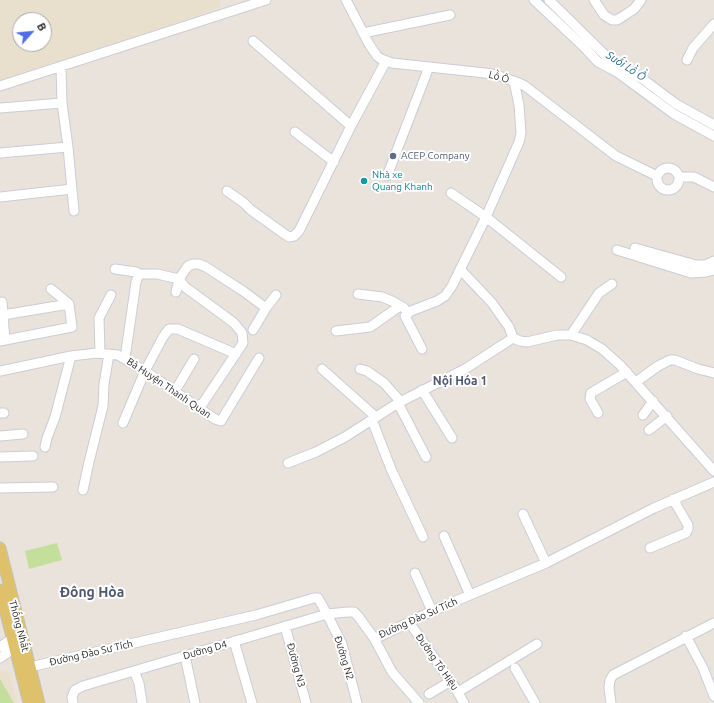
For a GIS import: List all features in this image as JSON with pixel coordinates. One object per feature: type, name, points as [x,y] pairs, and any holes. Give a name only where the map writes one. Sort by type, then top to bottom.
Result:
[{"type":"main road","name":"Thống Nhất","points":[[0,548],[29,703]]},
{"type":"main road","name":"Thống Nhất","points":[[0,590],[18,640],[30,667],[39,703]]},
{"type":"street","points":[[0,86],[266,0]]},
{"type":"street","points":[[227,191],[289,237],[294,236],[299,231],[351,126],[386,61],[377,56],[346,0]]},
{"type":"street","points":[[534,0],[608,58],[644,80],[676,104],[714,125]]},
{"type":"street","points":[[549,0],[583,46],[598,62],[617,72],[674,114],[714,136]]},
{"type":"street","points":[[594,0],[604,15],[612,20],[617,20],[634,9],[640,0]]},
{"type":"street","points":[[363,33],[450,15]]},
{"type":"street","points":[[687,60],[692,48],[714,24]]},
{"type":"street","points":[[253,41],[351,126]]},
{"type":"street","name":"Lồ Ô","points":[[386,61],[392,63],[485,73],[514,81],[525,86],[616,156],[657,176],[660,187],[667,190],[674,188],[677,186],[679,177]]},
{"type":"street","points":[[61,67],[62,103],[74,211]]},
{"type":"street","points":[[387,176],[429,67]]},
{"type":"street","points":[[422,349],[406,315],[411,311],[437,301],[445,296],[452,286],[486,217],[520,138],[519,105],[514,81]]},
{"type":"street","points":[[0,108],[62,103]]},
{"type":"street","points":[[295,132],[334,162]]},
{"type":"street","points":[[0,153],[68,147]]},
{"type":"street","points":[[657,176],[660,171],[667,168],[674,169],[679,177],[694,177],[714,187]]},
{"type":"street","points":[[0,196],[72,189]]},
{"type":"street","points":[[451,193],[486,217],[561,277]]},
{"type":"street","points":[[635,248],[696,265],[705,265],[714,261]]},
{"type":"street","points":[[616,250],[691,273],[714,270]]},
{"type":"street","points":[[176,292],[179,279],[188,266],[199,264],[243,291],[266,308]]},
{"type":"street","points":[[115,269],[136,272],[139,274],[157,274],[179,279],[185,288],[234,323],[242,333],[243,344],[201,404]]},
{"type":"street","points":[[460,269],[492,303],[509,327],[513,338],[527,342],[557,335],[571,335],[587,340],[602,349],[636,382],[714,471]]},
{"type":"street","points":[[125,358],[136,282],[139,274]]},
{"type":"street","points":[[571,335],[599,293],[612,284]]},
{"type":"street","points":[[2,302],[3,341],[72,327],[69,304],[51,289]]},
{"type":"street","points":[[358,294],[382,297],[411,311]]},
{"type":"street","points":[[83,490],[103,406],[104,354],[99,318],[111,295]]},
{"type":"street","points":[[253,330],[266,308],[276,295]]},
{"type":"street","points":[[3,315],[69,304]]},
{"type":"street","points":[[336,330],[370,327],[400,306]]},
{"type":"street","points":[[122,423],[145,371],[163,337],[169,329],[178,329],[236,354]]},
{"type":"street","points":[[288,463],[316,452],[345,437],[399,402],[465,369],[513,338]]},
{"type":"street","name":"Bà Huyện Thanh Quan","points":[[0,371],[71,356],[104,354],[118,355],[145,371],[204,412],[221,421],[259,358]]},
{"type":"street","points":[[45,446],[46,438],[55,417],[71,356]]},
{"type":"street","points":[[175,391],[194,359]]},
{"type":"street","points":[[636,382],[658,366],[670,360],[675,360],[698,369],[714,373]]},
{"type":"street","points":[[360,369],[367,371],[384,383],[399,402],[426,457]]},
{"type":"street","points":[[322,370],[374,418],[391,469],[423,537]]},
{"type":"street","points":[[598,413],[590,399],[591,393],[626,372]]},
{"type":"street","points":[[422,390],[452,438]]},
{"type":"street","points":[[642,415],[653,401]]},
{"type":"street","points":[[649,430],[667,416]]},
{"type":"street","points":[[0,436],[22,434]]},
{"type":"street","points":[[0,457],[33,456]]},
{"type":"street","name":"Đường Đào Sư Tích","points":[[30,667],[256,615],[311,598],[318,598],[327,614],[354,612],[374,638],[432,611],[546,563],[673,499],[714,482]]},
{"type":"street","points":[[0,488],[52,486]]},
{"type":"street","points":[[650,548],[686,533],[688,529],[685,519],[673,499]]},
{"type":"street","points":[[523,514],[546,563]]},
{"type":"street","points":[[444,536],[470,595]]},
{"type":"street","points":[[415,573],[432,611]]},
{"type":"street","name":"Dường D4","points":[[73,703],[72,697],[75,690],[82,686],[327,614]]},
{"type":"street","name":"Đướng N2","points":[[327,614],[342,644],[357,703]]},
{"type":"street","name":"Đường Tô Hiệu","points":[[409,622],[458,692],[464,703]]},
{"type":"street","points":[[611,703],[609,688],[610,680],[613,675],[686,636],[714,623]]},
{"type":"street","name":"Đường N3","points":[[285,626],[306,703]]},
{"type":"street","points":[[686,636],[703,668],[714,696]]},
{"type":"street","points":[[374,638],[392,672],[419,703]]},
{"type":"street","points":[[0,647],[18,640]]},
{"type":"street","points":[[0,658],[18,640]]},
{"type":"street","points":[[234,641],[252,703]]},
{"type":"street","points":[[458,692],[537,644]]},
{"type":"street","points":[[185,656],[195,703]]},
{"type":"street","points":[[515,668],[535,703]]},
{"type":"street","points":[[134,671],[139,683],[142,703]]},
{"type":"street","points":[[429,694],[451,682]]},
{"type":"shaded area","points":[[0,0],[219,0],[221,7],[0,84]]},
{"type":"shaded area","points":[[0,671],[9,672],[17,703],[0,703]]},
{"type":"green space","points":[[57,543],[62,560],[29,569],[25,551]]},
{"type":"green space","points":[[0,679],[14,703],[0,703]]},
{"type":"waterway","name":"Suối Lồ Ồ","points":[[541,0],[546,5]]},
{"type":"waterway","name":"Suối Lồ Ồ","points":[[673,107],[698,122]]},
{"type":"place","name":"ACEP Company","points":[[393,156]]},
{"type":"place","name":"Nhà xe Quang Khanh","points":[[364,181]]},
{"type":"district","name":"Nội Hóa 1","points":[[460,381]]},
{"type":"district","name":"Đông Hòa","points":[[92,592]]}]
